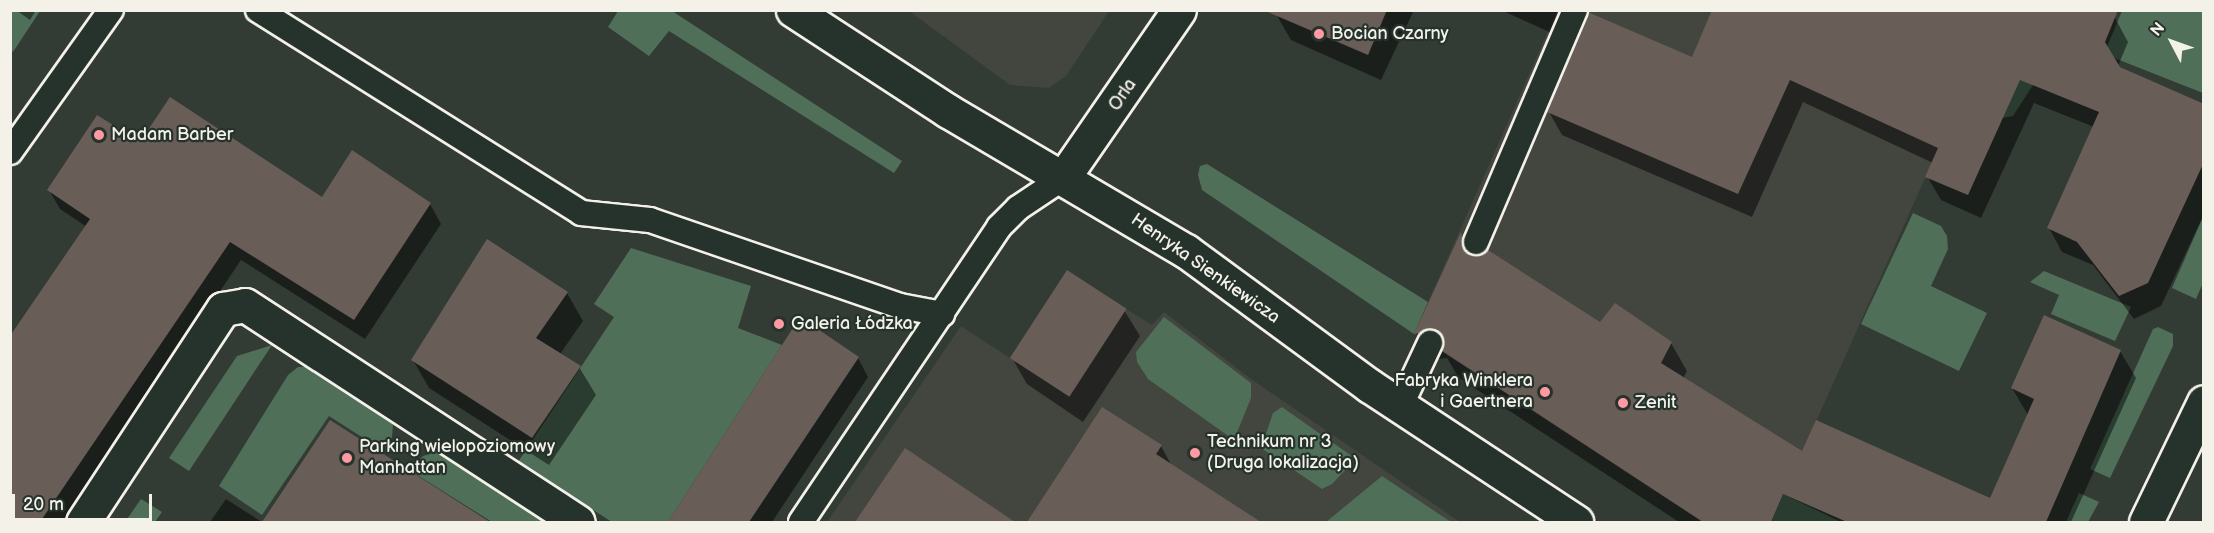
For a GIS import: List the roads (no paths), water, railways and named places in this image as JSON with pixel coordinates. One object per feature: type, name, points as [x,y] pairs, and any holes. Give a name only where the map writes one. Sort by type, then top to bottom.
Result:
[{"type":"street","name":"Henryka Sienkiewicza","points":[[793,10],[948,111],[1186,251],[1400,407],[1576,522]]},
{"type":"street","name":"Orla","points":[[1063,178],[1179,10]]},
{"type":"street","points":[[83,522],[224,309],[245,306],[578,522]]},
{"type":"street","points":[[2146,522],[2204,402]]},
{"type":"lane","points":[[10,152],[111,10]]},
{"type":"lane","points":[[258,10],[581,213],[650,220],[900,306],[942,314]]},
{"type":"lane","points":[[1476,242],[1575,10]]},
{"type":"lane","points":[[801,522],[999,227],[1018,208],[1063,178]]},
{"type":"lane","points":[[1400,407],[1430,344]]},
{"type":"place","name":"Bocian Czarny","points":[[1319,34]]},
{"type":"place","name":"Madam Barber","points":[[99,135]]},
{"type":"place","name":"Galeria Łódzka","points":[[779,324]]},
{"type":"place","name":"Fabryka Winklera i Gaertnera","points":[[1545,392]]},
{"type":"place","name":"Zenit","points":[[1623,403]]},
{"type":"place","name":"Technikum nr 3 (Druga lokalizacja)","points":[[1195,453]]},
{"type":"place","name":"Parking wielopoziomowy Manhattan","points":[[347,458]]}]
